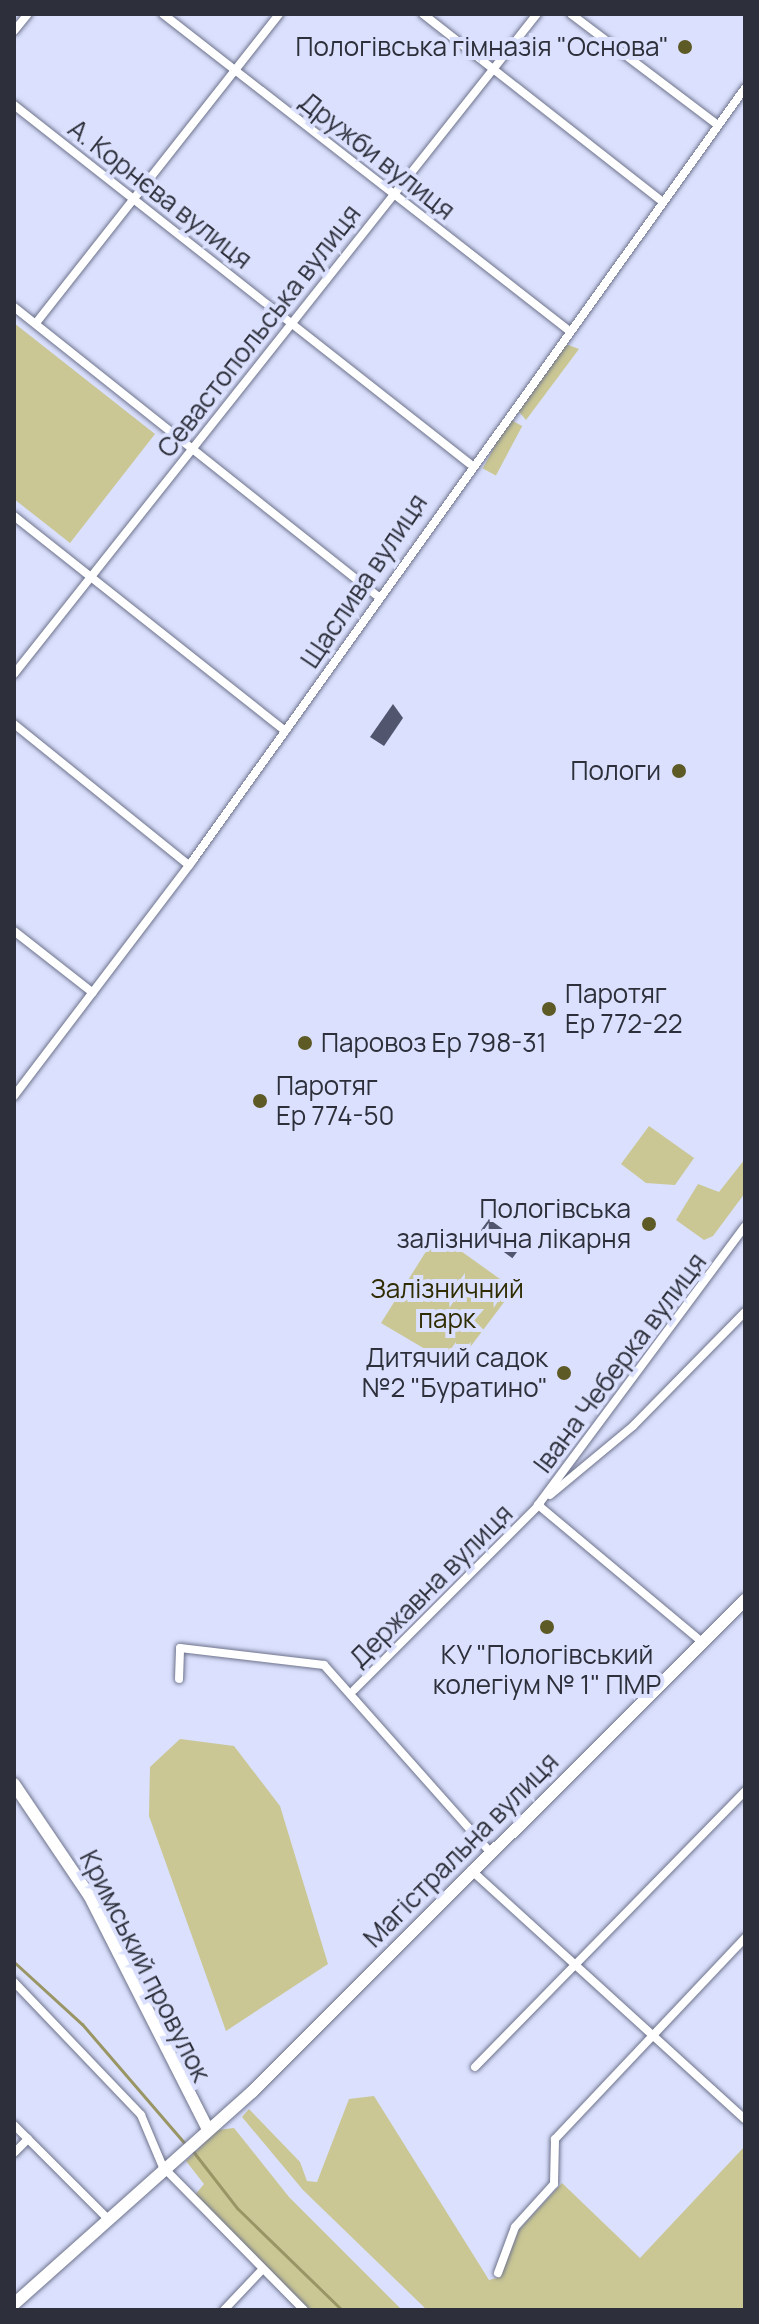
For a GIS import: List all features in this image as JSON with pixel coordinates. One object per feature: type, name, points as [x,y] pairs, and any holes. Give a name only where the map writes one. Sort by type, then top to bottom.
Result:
[{"type":"main road","name":"Магістральна вулиця","points":[[14,2304],[106,2217],[208,2130],[745,1600]]},
{"type":"main road","name":"Кримський провулок","points":[[14,1784],[89,1895],[208,2130]]},
{"type":"street","points":[[14,31],[28,14]]},
{"type":"street","name":"Дружби вулиця","points":[[163,14],[567,329]]},
{"type":"street","points":[[36,323],[136,200],[233,69],[279,14]]},
{"type":"street","points":[[423,14],[663,202]]},
{"type":"street","name":"Севастопольська вулиця","points":[[14,674],[537,14]]},
{"type":"street","points":[[571,14],[718,125]]},
{"type":"street","name":"Щаслива вулиця","points":[[14,1096],[189,865],[285,731],[376,595],[745,88]]},
{"type":"street","name":"А. Корнєва вулиця","points":[[14,105],[470,464]]},
{"type":"street","points":[[14,307],[376,595]]},
{"type":"street","points":[[14,516],[285,731]]},
{"type":"street","points":[[14,724],[189,865]]},
{"type":"street","points":[[14,931],[93,993]]},
{"type":"street","name":"Івана Чеберка вулиця","points":[[702,1642],[538,1505],[745,1226]]},
{"type":"street","name":"Державна вулиця","points":[[354,1690],[538,1505],[633,1426],[745,1312]]},
{"type":"street","points":[[179,1679],[180,1648],[311,1660],[354,1690],[489,1851]]},
{"type":"street","points":[[475,2067],[572,1964],[745,1791]]},
{"type":"street","points":[[471,1869],[745,2119]]},
{"type":"street","points":[[498,2273],[515,2227],[554,2184],[555,2139],[745,1938]]},
{"type":"street","points":[[14,1982],[141,2115],[163,2167],[304,2310]]},
{"type":"street","points":[[14,2125],[106,2217]]},
{"type":"street","points":[[14,2153],[28,2139]]},
{"type":"street","points":[[224,2310],[262,2270]]},
{"type":"green space","points":[[14,323],[155,434],[70,543],[14,499]]},
{"type":"green space","points":[[563,343],[579,349],[526,420],[516,408]]},
{"type":"green space","points":[[509,419],[522,426],[496,475],[483,468]]},
{"type":"green space","points":[[649,1126],[694,1158],[675,1185],[646,1183],[621,1164]]},
{"type":"green space","points":[[745,1159],[745,1193],[713,1236],[704,1240],[676,1220],[698,1184],[719,1192]]},
{"type":"green space","name":"Залізничний парк","points":[[437,1234],[514,1289],[468,1350],[447,1362],[381,1323]]},
{"type":"green space","points":[[180,1739],[234,1746],[280,1806],[328,1964],[226,2031],[149,1816],[150,1767]]},
{"type":"green space","points":[[374,2096],[489,2280],[500,2277],[519,2230],[562,2183],[640,2258],[745,2146],[745,2310],[427,2310],[303,2190],[242,2117],[249,2109],[300,2162],[307,2181],[317,2182],[349,2099]]},
{"type":"green space","points":[[234,2128],[289,2197],[402,2310],[310,2310],[194,2196],[204,2184],[186,2161],[218,2130]]},
{"type":"building","points":[[393,704],[403,718],[384,746],[370,737]]},
{"type":"building","points":[[489,1219],[523,1244],[512,1258],[478,1234]]},
{"type":"waterway","points":[[14,1962],[82,2024],[186,2145]]},
{"type":"waterway","points":[[192,2150],[237,2208],[342,2310]]},
{"type":"place","name":"Пологівська гімназія \"Основа\"","points":[[685,47]]},
{"type":"place","name":"Пологи","points":[[679,771]]},
{"type":"place","name":"Паротяг Ер 772-22","points":[[549,1009]]},
{"type":"place","name":"Паровоз Ер 798-31","points":[[305,1043]]},
{"type":"place","name":"Паротяг Ер 774-50","points":[[260,1101]]},
{"type":"place","name":"Пологівська залізнична лікарня","points":[[649,1224]]},
{"type":"place","name":"Дитячий садок №2 \"Буратино\"","points":[[564,1373]]},
{"type":"place","name":"КУ \"Пологівський колегіум № 1\" ПМР","points":[[547,1627]]}]
